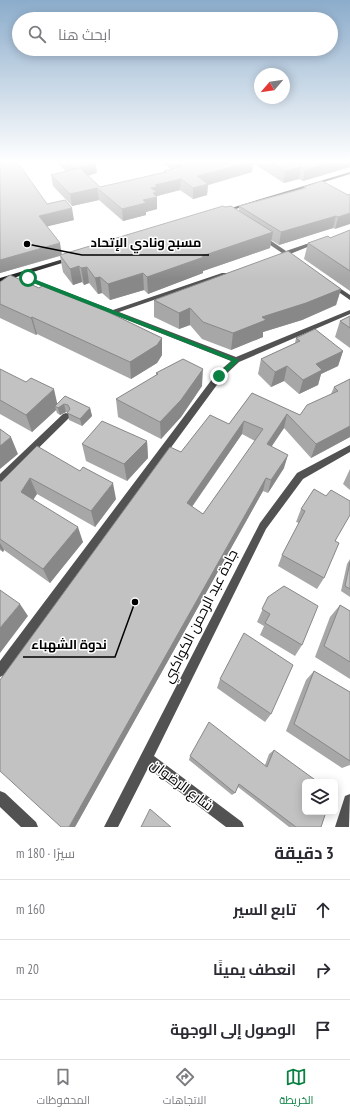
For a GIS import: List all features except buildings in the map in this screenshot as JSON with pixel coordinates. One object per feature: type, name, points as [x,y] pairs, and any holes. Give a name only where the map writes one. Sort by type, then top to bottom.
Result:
[{"type":"street","points":[[215,214],[257,202]]},
{"type":"street","points":[[222,212],[234,218]]},
{"type":"street","points":[[253,231],[292,258]]},
{"type":"street","points":[[271,258],[322,241]]},
{"type":"street","points":[[0,280],[73,258]]},
{"type":"street","points":[[113,312],[234,271]]},
{"type":"street","points":[[21,274],[236,360]]},
{"type":"street","points":[[324,280],[350,298]]},
{"type":"street","points":[[0,671],[219,376],[236,360],[350,312]]},
{"type":"street","points":[[0,480],[66,416]]},
{"type":"street","name":"جادة عبد الرحمن الكواكبي","points":[[111,827],[263,526],[300,476],[350,448]]},
{"type":"street","name":"شارع الرضوان","points":[[146,758],[237,827]]},
{"type":"street","points":[[0,798],[31,827]]},
{"type":"street","points":[[342,827],[350,801]]},
{"type":"place","name":"مسبح ونادي الإتحاد","points":[[27,244]]},
{"type":"place","name":"ندوة الشهباء","points":[[135,602]]},
{"type":"route","points":[[28,278],[236,360],[219,376]]}]
